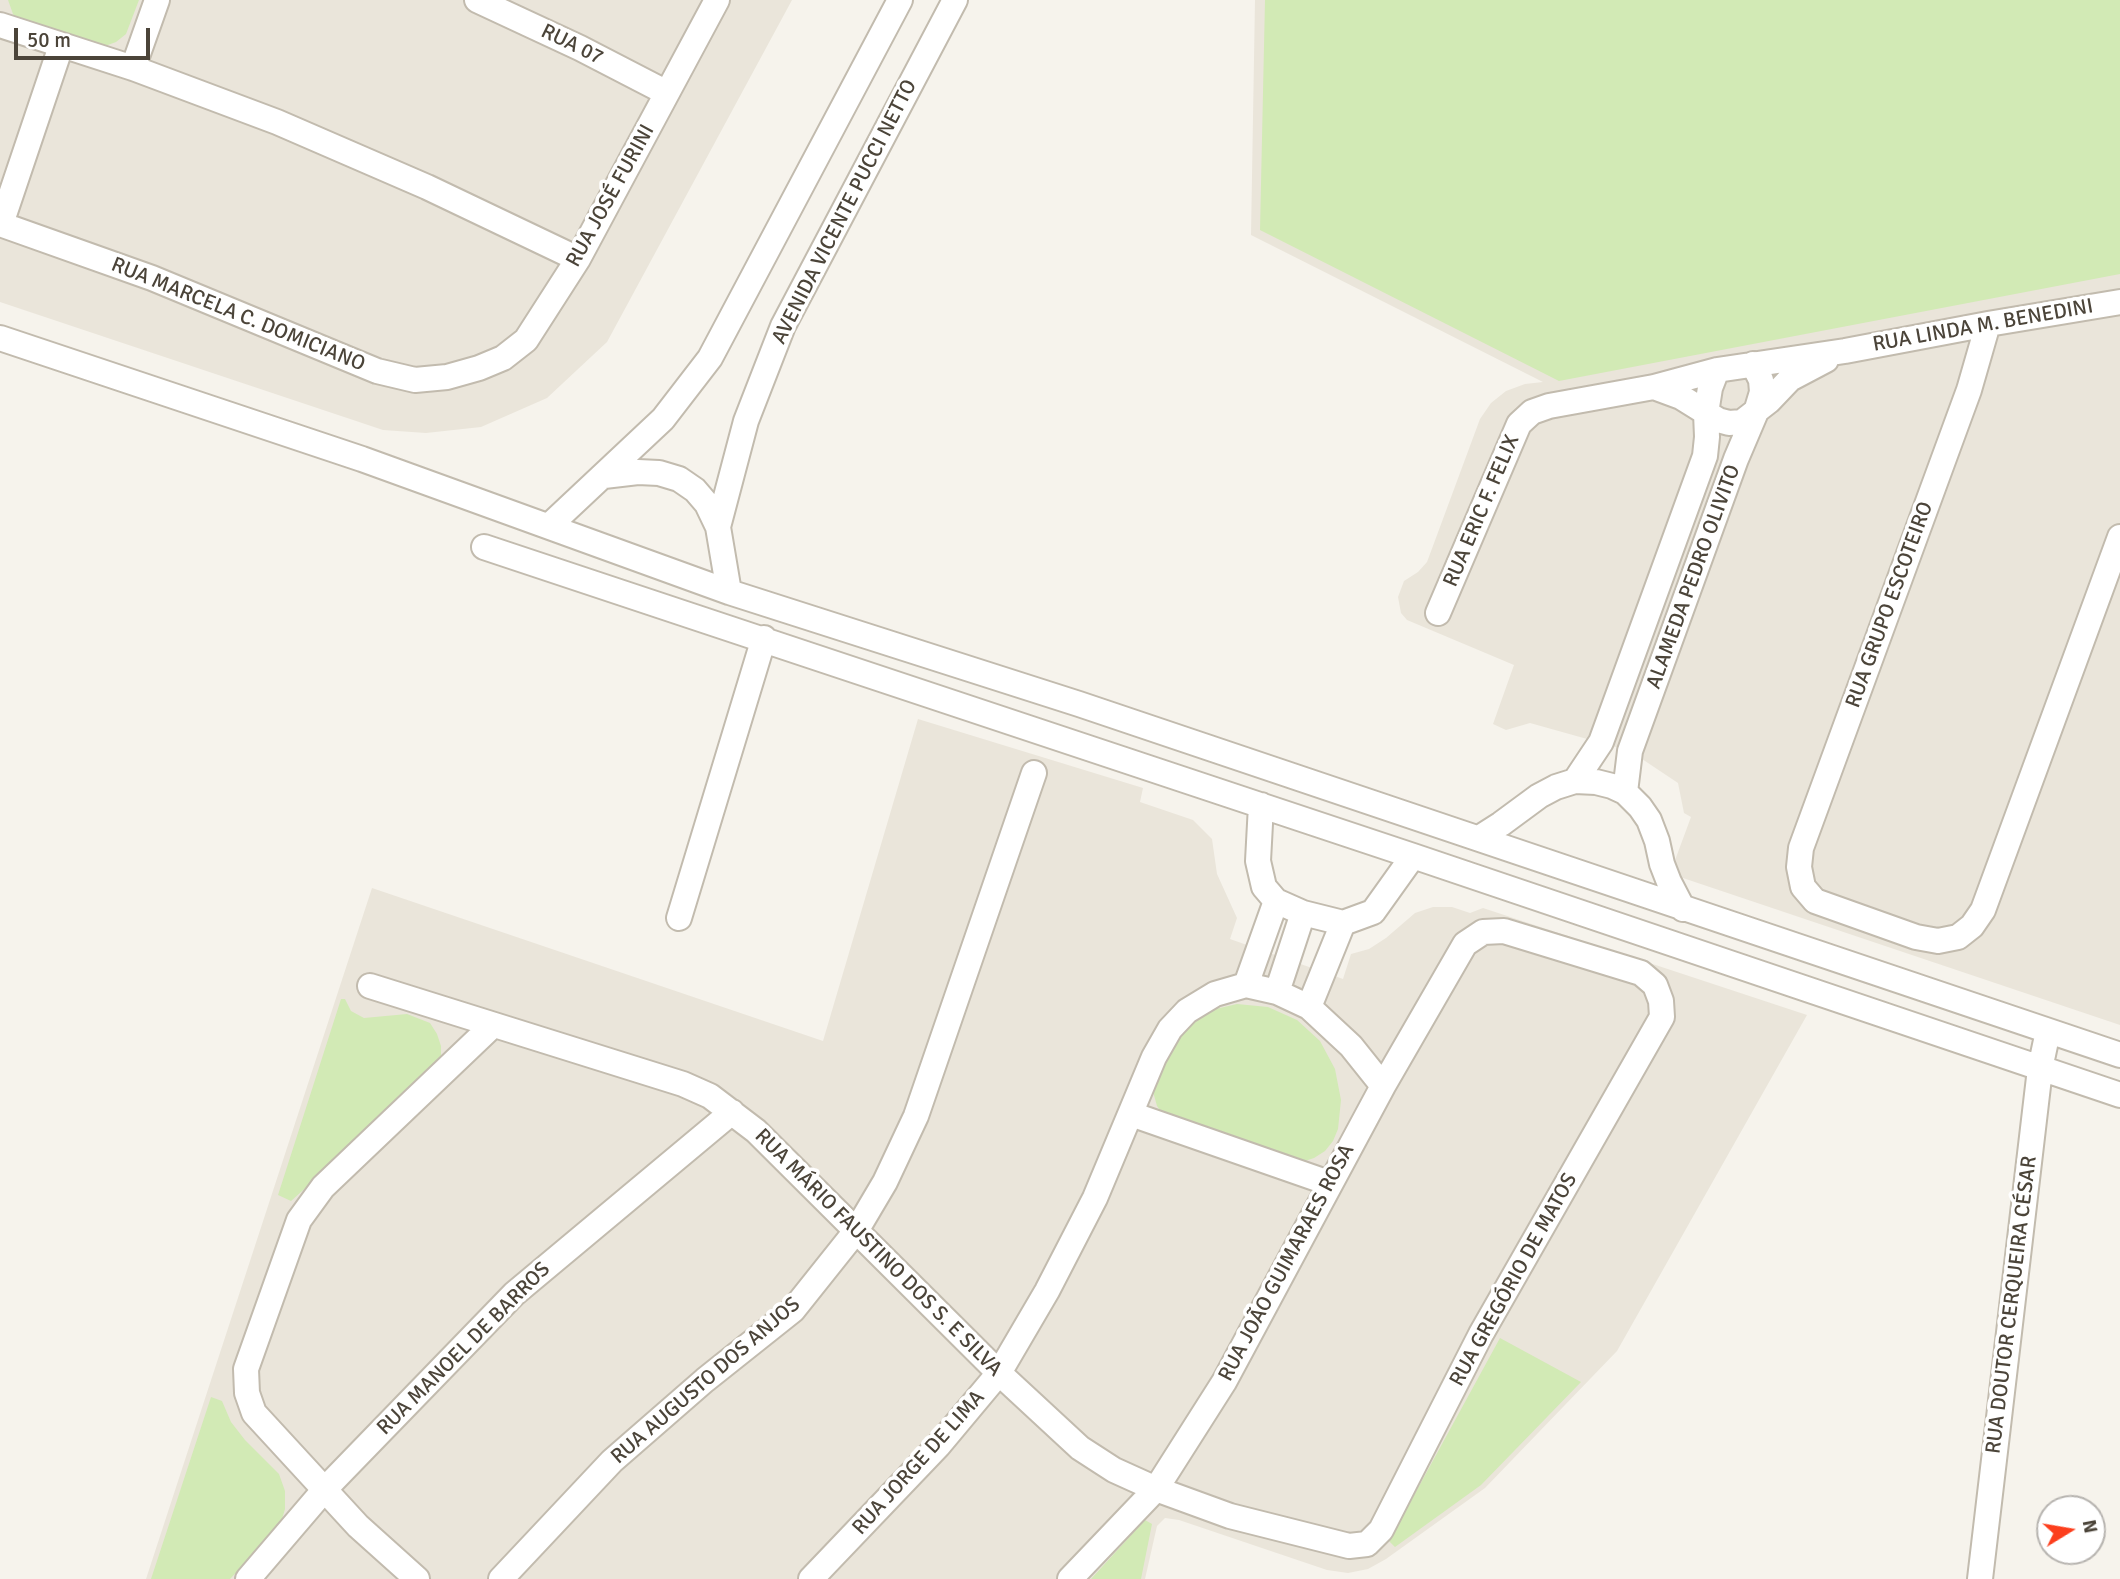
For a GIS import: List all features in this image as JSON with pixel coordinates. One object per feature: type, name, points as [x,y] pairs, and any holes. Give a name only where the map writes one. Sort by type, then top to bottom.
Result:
[{"type":"street","points":[[133,68],[157,0]]},
{"type":"street","name":"RUA 07","points":[[477,0],[580,48],[667,93]]},
{"type":"street","name":"RUA JOSÉ FURINI","points":[[479,368],[503,358],[526,340],[578,258],[717,0]]},
{"type":"street","points":[[548,526],[663,419],[710,358],[901,0]]},
{"type":"street","name":"AVENIDA VICENTE PUCCI NETTO","points":[[729,592],[718,527],[746,421],[783,326],[955,0]]},
{"type":"street","points":[[0,25],[133,68],[277,122],[427,187],[578,258]]},
{"type":"street","points":[[1,224],[61,46]]},
{"type":"street","name":"RUA MARCELA C. DOMICIANO","points":[[1,224],[152,278],[377,371],[415,380],[447,377],[479,368]]},
{"type":"street","name":"RUA LINDA M. BENEDINI","points":[[1654,387],[1717,370],[1845,351],[2120,302]]},
{"type":"street","name":"RUA GRUPO ESCOTEIRO","points":[[1988,324],[1969,390],[1801,848],[1799,867],[1802,887],[1815,901],[1916,937],[1938,941],[1958,937],[1972,926],[1983,910],[2120,537]]},
{"type":"street","points":[[0,338],[362,459],[729,592],[1079,704],[2120,1055]]},
{"type":"street","name":"RUA LINDA M. BENEDINI","points":[[1654,387],[1681,397],[1718,420],[1742,422],[1790,379],[1845,351]]},
{"type":"street","name":"ALAMEDA PEDRO OLIVITO","points":[[1625,792],[1630,751],[1762,392],[1761,380],[1753,364]]},
{"type":"street","name":"ALAMEDA PEDRO OLIVITO","points":[[1575,781],[1601,742],[1705,456],[1706,413],[1710,388],[1717,370]]},
{"type":"street","name":"RUA ERIC F. FELIX","points":[[1438,613],[1519,424],[1532,412],[1549,406],[1654,387]]},
{"type":"street","points":[[604,476],[638,472],[659,473],[679,479],[695,490],[707,504],[718,527]]},
{"type":"street","points":[[548,526],[557,571]]},
{"type":"street","points":[[484,547],[764,638],[2120,1095]]},
{"type":"street","points":[[557,571],[576,551],[603,547]]},
{"type":"street","points":[[679,918],[764,638]]},
{"type":"street","points":[[1067,740],[1079,704]]},
{"type":"street","name":"RUA AUGUSTO DOS ANJOS","points":[[500,1579],[612,1461],[705,1380],[793,1310],[856,1231],[885,1182],[916,1116],[1034,773]]},
{"type":"street","points":[[1479,838],[1556,787],[1575,781],[1612,786],[1625,792],[1649,821],[1662,864],[1683,909]]},
{"type":"street","points":[[1261,805],[1258,861],[1264,887],[1276,901],[1303,913],[1343,923],[1373,912],[1413,856]]},
{"type":"street","points":[[1276,901],[1246,985],[1277,992],[1309,1007],[1351,1046],[1383,1086]]},
{"type":"street","points":[[1277,992],[1303,913]]},
{"type":"street","points":[[1309,1007],[1343,923]]},
{"type":"street","name":"RUA GREGÓRIO DE MATOS","points":[[1367,1544],[1381,1530],[1481,1334],[1662,1017],[1661,1001],[1655,985],[1641,973],[1503,931],[1483,932]]},
{"type":"street","points":[[1736,965],[1748,931]]},
{"type":"street","name":"RUA JOÃO GUIMARAES ROSA","points":[[1070,1579],[1156,1489],[1224,1382],[1329,1183],[1465,944],[1483,932]]},
{"type":"street","name":"RUA JORGE DE LIMA","points":[[811,1579],[938,1446],[999,1373],[1053,1279],[1095,1198],[1154,1057],[1170,1029],[1187,1011],[1215,994],[1246,985]]},
{"type":"street","name":"RUA MÁRIO FAUSTINO DOS S. E SILVA","points":[[370,986],[683,1084],[710,1096],[756,1131],[999,1373],[1080,1448],[1114,1470],[1156,1489],[1243,1519],[1349,1546],[1367,1544]]},
{"type":"street","points":[[417,1579],[358,1526],[254,1413],[247,1394],[246,1369],[299,1220],[323,1187],[493,1025]]},
{"type":"street","name":"RUA DOUTOR CERQUEIRA CÉSAR","points":[[1980,1579],[2040,1069],[2048,1031]]},
{"type":"street","name":"RUA MANOEL DE BARROS","points":[[248,1579],[324,1489],[514,1294],[732,1112]]},
{"type":"street","points":[[1131,1114],[1329,1183]]},
{"type":"shaded area","points":[[0,0],[792,0],[607,342],[547,398],[481,427],[426,433],[383,430],[0,302]]},
{"type":"shaded area","points":[[1255,0],[2120,0],[2120,1025],[1677,876],[1674,863],[1691,817],[1684,813],[1678,783],[1630,751],[1530,723],[1506,730],[1493,724],[1514,665],[1407,620],[1401,613],[1398,597],[1404,581],[1427,562],[1480,419],[1491,403],[1506,391],[1525,384],[1543,382],[1251,235]]},
{"type":"shaded area","points":[[918,719],[1143,788],[1140,802],[1193,820],[1212,839],[1217,874],[1237,918],[1230,939],[1343,979],[1351,954],[1369,949],[1415,913],[1433,907],[1452,907],[1470,913],[1483,908],[1807,1015],[1617,1351],[1485,1488],[1386,1559],[1368,1569],[1348,1573],[1327,1570],[1179,1520],[1165,1518],[1157,1526],[1145,1579],[146,1579],[372,888],[823,1041]]},
{"type":"green space","points":[[8,0],[139,0],[126,34],[105,46],[21,24],[13,14]]},
{"type":"green space","points":[[1265,0],[2120,0],[2120,274],[1559,381],[1260,230]]},
{"type":"green space","points":[[341,999],[345,999],[351,1011],[364,1018],[407,1014],[430,1023],[441,1046],[441,1059],[437,1070],[291,1201],[278,1195]]},
{"type":"green space","points":[[1237,1004],[1268,1007],[1297,1020],[1320,1041],[1335,1069],[1341,1100],[1338,1129],[1325,1151],[1314,1158],[1302,1162],[1168,1121],[1157,1106],[1152,1088],[1180,1027],[1207,1011]]},
{"type":"green space","points":[[1500,1338],[1581,1382],[1481,1485],[1395,1547],[1389,1541]]},
{"type":"green space","points":[[211,1397],[222,1401],[231,1422],[245,1440],[279,1474],[285,1491],[285,1509],[280,1526],[230,1579],[151,1579]]},
{"type":"green space","points":[[1145,1520],[1152,1524],[1141,1579],[1091,1579]]}]
